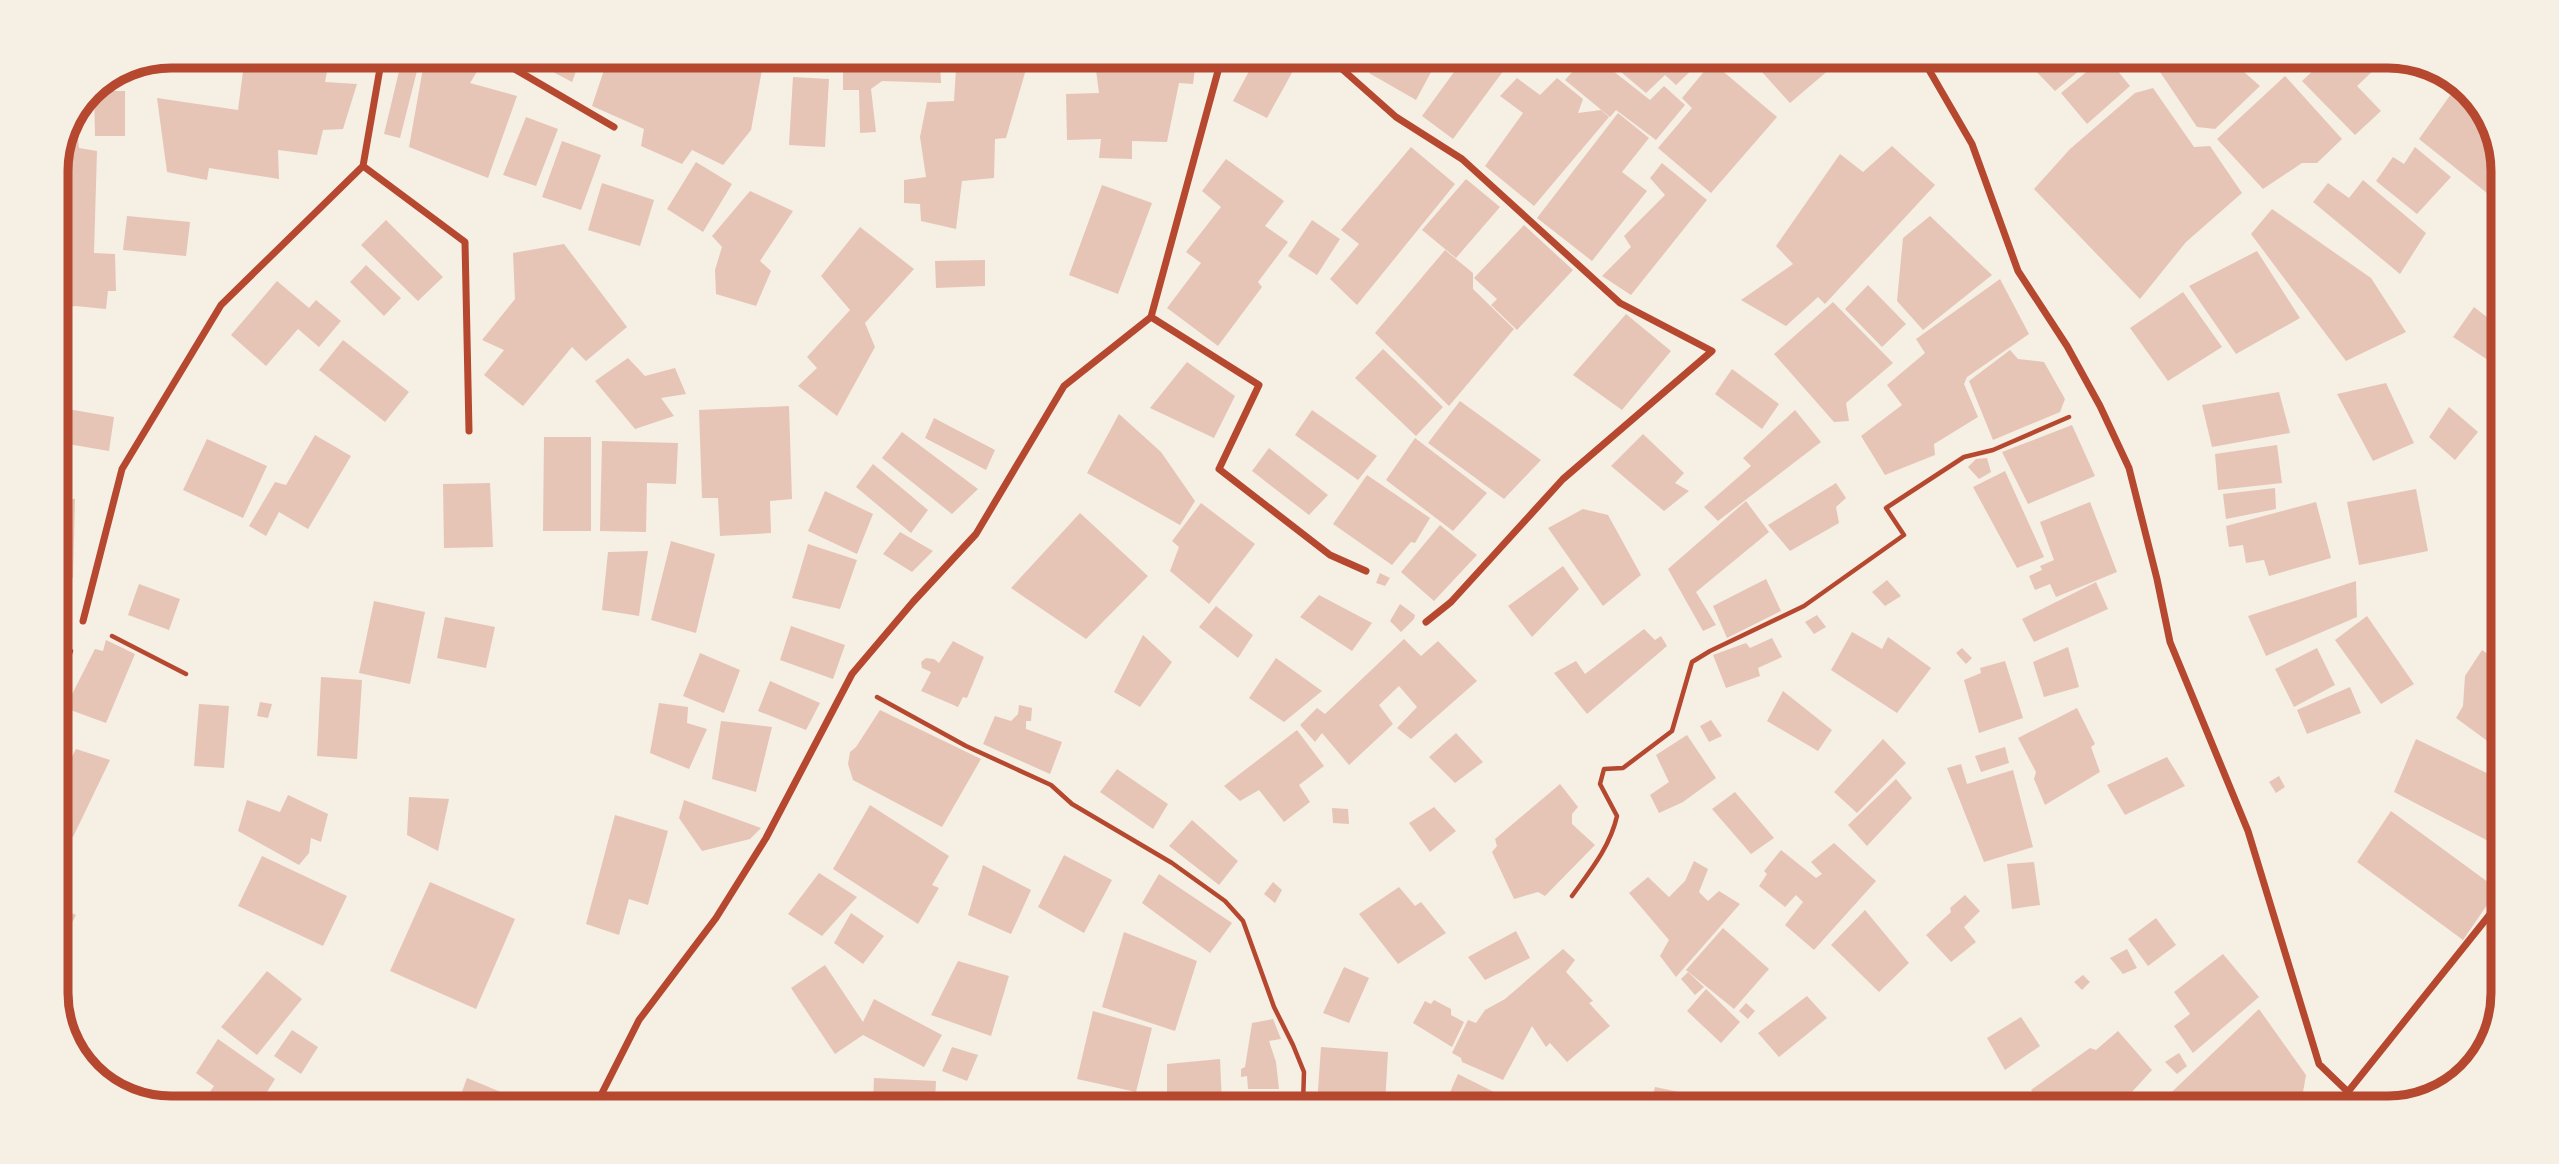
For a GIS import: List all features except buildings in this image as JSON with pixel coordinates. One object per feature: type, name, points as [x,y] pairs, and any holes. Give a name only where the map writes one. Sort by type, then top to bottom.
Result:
[{"type":"street","points":[[83,621],[122,469],[221,305],[363,166],[380,68]]},
{"type":"street","points":[[513,68],[614,128]]},
{"type":"street","points":[[600,1096],[639,1020],[716,918],[766,838],[848,681],[913,602],[976,534],[1064,386],[1150,317],[1219,68]]},
{"type":"street","points":[[1341,68],[1396,117],[1462,159],[1620,303],[1712,351],[1563,479],[1451,602],[1426,622]]},
{"type":"street","points":[[1928,68],[1972,144],[2018,271],[2067,346],[2100,406],[2129,468],[2170,642],[2248,831],[2319,1064],[2347,1091]]},
{"type":"street","points":[[363,166],[465,242],[469,431]]},
{"type":"street","points":[[1150,317],[1259,385],[1219,469],[1331,555],[1366,571]]},
{"type":"street","points":[[2343,1096],[2491,913]]},
{"type":"path","points":[[1572,896],[1600,858],[1613,834],[1617,816],[1600,784],[1604,769],[1623,768],[1672,731],[1692,662],[1804,606],[1904,534],[1886,508],[1964,457],[1993,450],[2100,406]]},
{"type":"path","points":[[68,659],[83,621],[186,674]]},
{"type":"path","points":[[848,681],[966,746],[1051,785],[1072,804],[1172,863],[1225,901],[1243,920],[1274,1007],[1304,1072],[1303,1096]]}]
